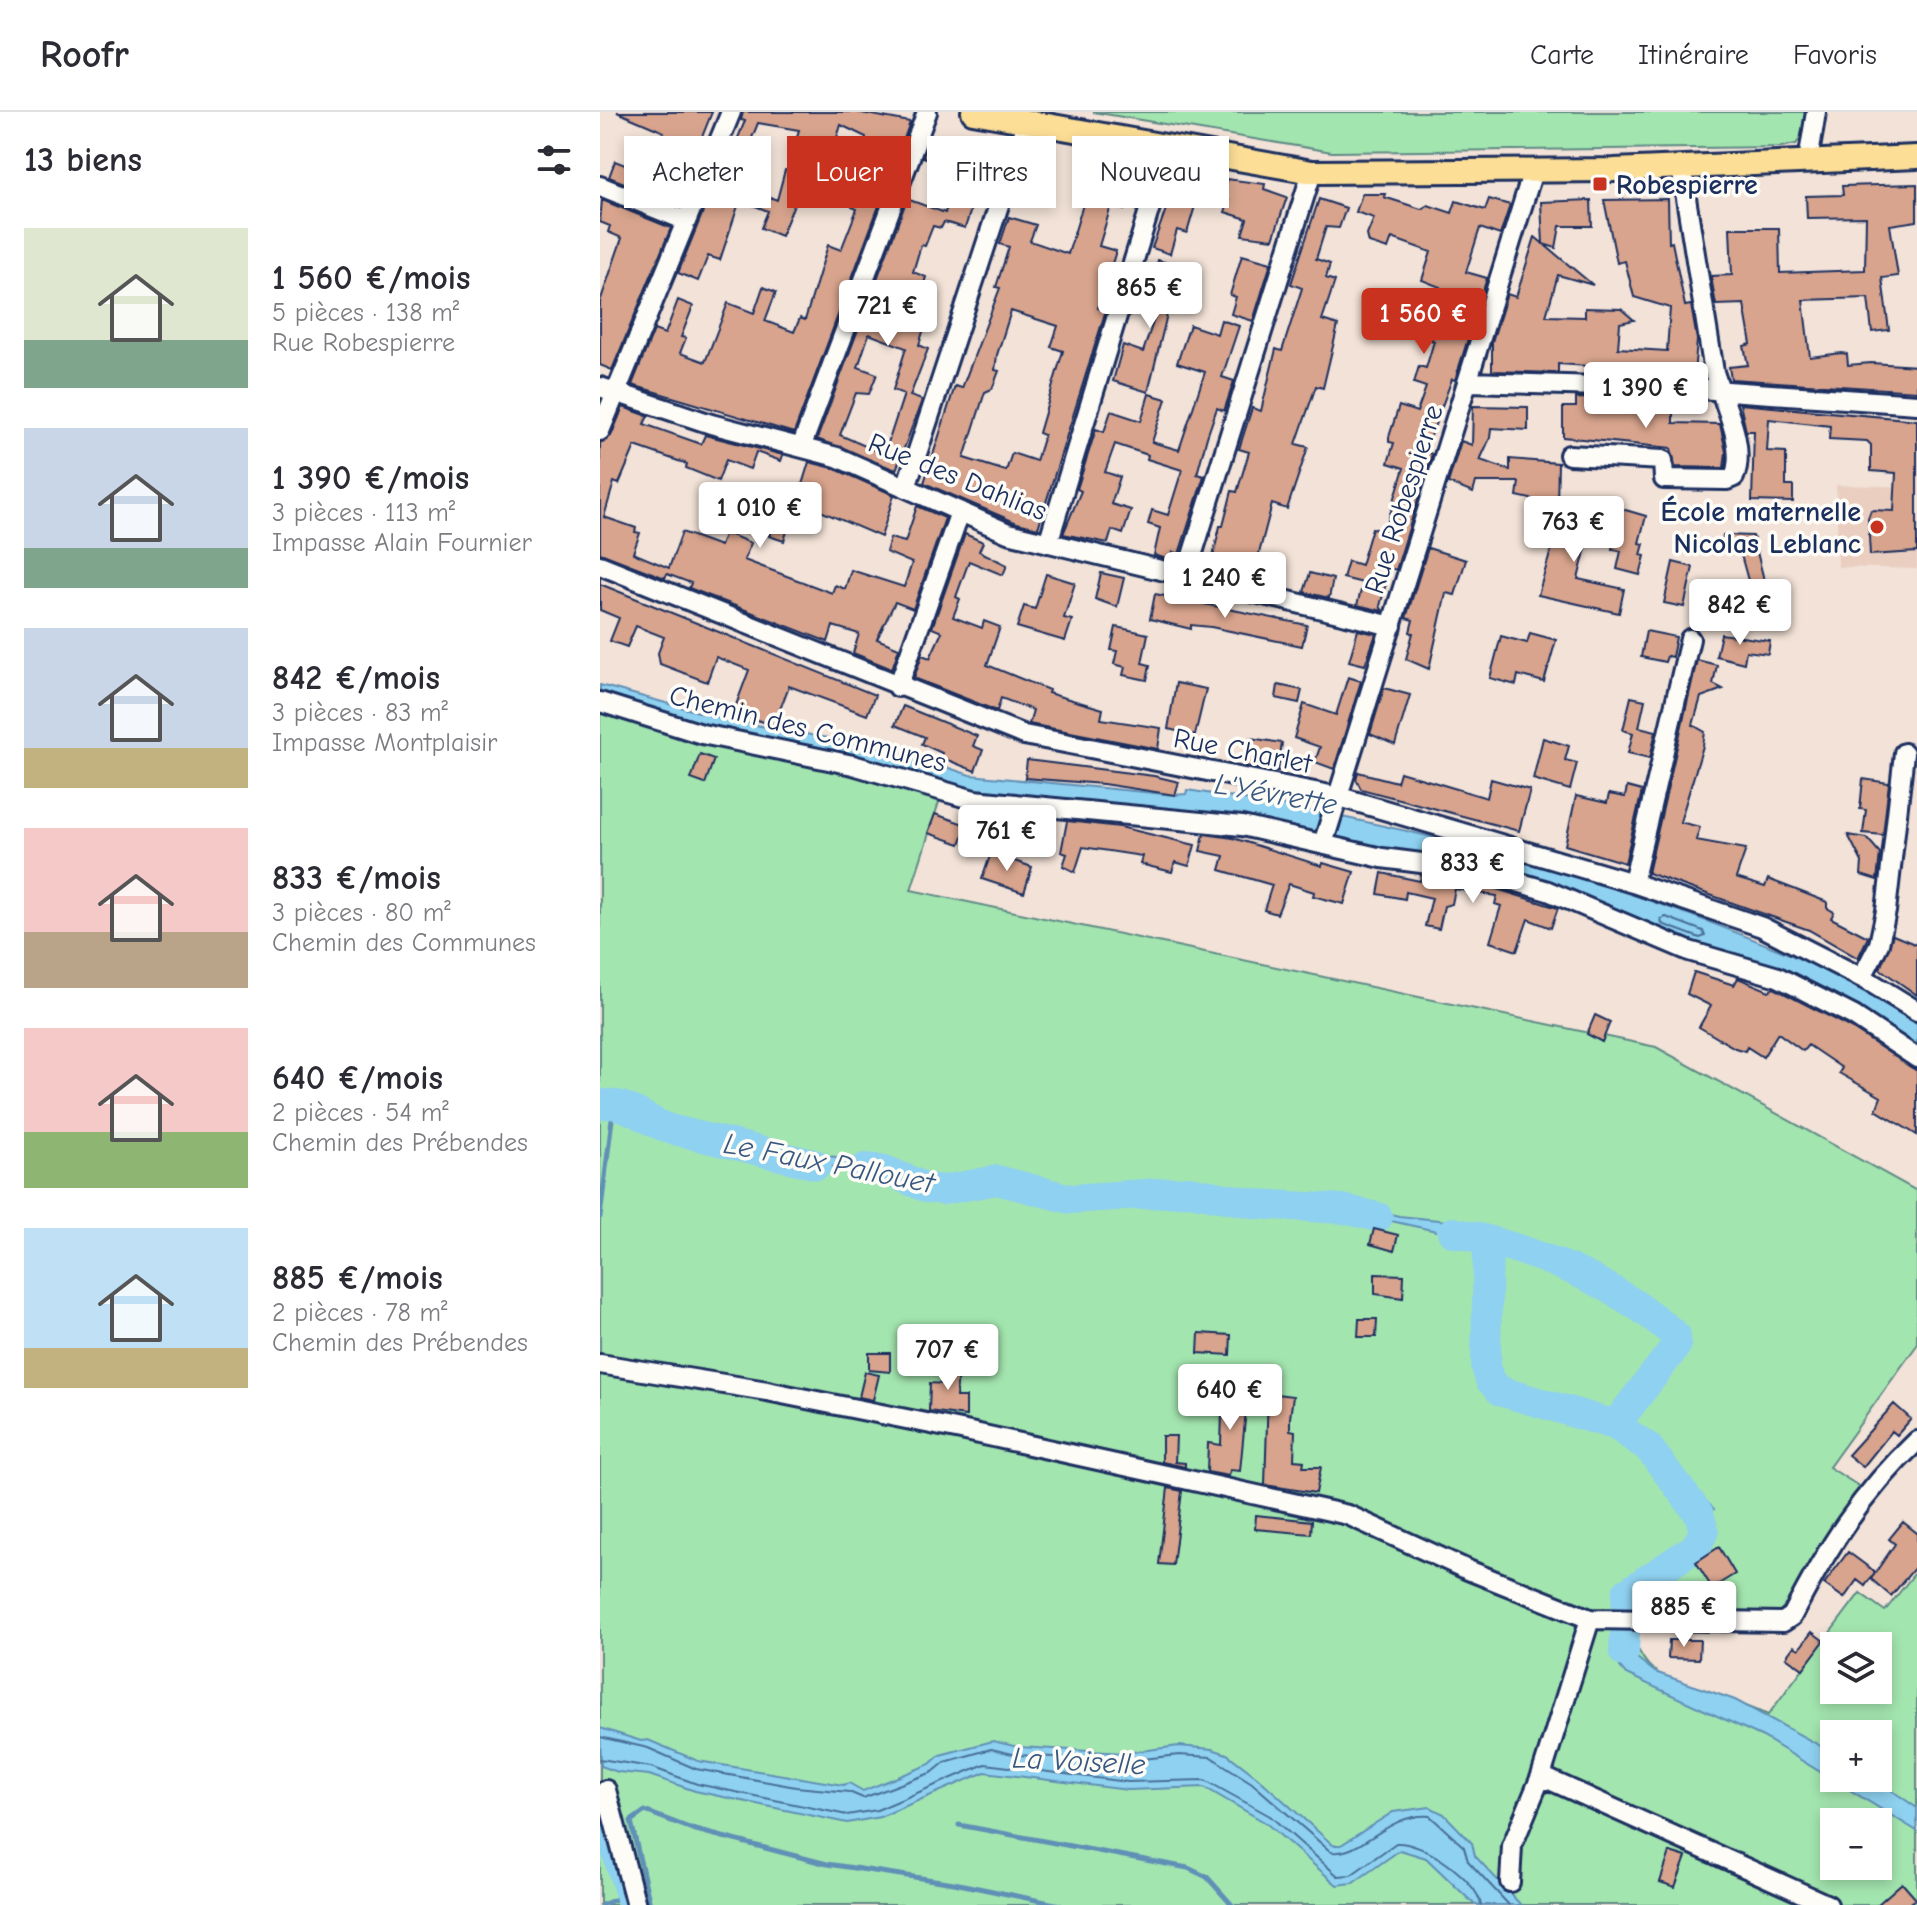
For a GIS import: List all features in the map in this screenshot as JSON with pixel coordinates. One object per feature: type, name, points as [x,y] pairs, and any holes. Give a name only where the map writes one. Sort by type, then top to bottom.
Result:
[{"type":"main road","points":[[973,112],[1100,136]]},
{"type":"main road","points":[[1229,158],[1312,172],[1533,171],[1917,157]]},
{"type":"street","points":[[600,431],[608,389],[731,112]]},
{"type":"street","points":[[802,445],[927,112]]},
{"type":"street","points":[[1808,161],[1816,112]]},
{"type":"street","points":[[906,487],[1026,123]]},
{"type":"street","points":[[1569,455],[1663,460],[1664,479],[1727,480],[1734,477],[1739,464],[1720,391],[1681,167]]},
{"type":"street","name":"Rue Robespierre","points":[[1325,841],[1533,171]]},
{"type":"street","points":[[1186,575],[1312,172]]},
{"type":"street","points":[[600,186],[684,220]]},
{"type":"street","points":[[1048,543],[1150,208]]},
{"type":"street","points":[[1469,382],[1720,391],[1917,404]]},
{"type":"street","name":"Rue des Dahlias","points":[[608,389],[711,424],[802,445],[1008,533],[1392,626]]},
{"type":"street","points":[[898,687],[960,512]]},
{"type":"street","name":"Rue Charlet","points":[[600,565],[1024,735],[1337,804],[1633,883],[1762,927],[1862,977],[1917,1011]]},
{"type":"street","points":[[1633,883],[1690,639]]},
{"type":"street","name":"Chemin des Communes","points":[[600,702],[702,734],[853,765],[974,800],[1242,826],[1325,841],[1382,858],[1476,870],[1548,889],[1689,951],[1778,977],[1854,1016],[1917,1058]]},
{"type":"street","points":[[1862,977],[1879,944],[1886,911],[1904,753]]},
{"type":"street","points":[[1548,889],[1557,862]]},
{"type":"street","points":[[600,1364],[767,1391],[961,1430],[1348,1515],[1468,1570],[1590,1619],[1783,1622],[1792,1616],[1847,1517],[1875,1483],[1917,1441]]},
{"type":"street","points":[[1510,1882],[1512,1846],[1541,1776],[1590,1619]]},
{"type":"street","points":[[1541,1776],[1828,1905]]},
{"type":"street","points":[[606,1790],[635,1902]]},
{"type":"shaded area","name":"École maternelle Nicolas Leblanc","points":[[1836,485],[1917,487],[1917,569],[1838,567]]},
{"type":"green space","points":[[1093,112],[1810,112],[1807,129],[1796,144],[1781,147],[1332,152]]},
{"type":"green space","points":[[600,690],[939,772],[945,783],[911,890],[1656,1047],[1917,1191],[1917,1345],[1829,1467],[1868,1492],[1817,1567],[1769,1624],[1630,1621],[1638,1650],[1652,1669],[1683,1684],[1768,1715],[1820,1646],[1820,1704],[1892,1704],[1892,1632],[1831,1632],[1860,1593],[1885,1611],[1914,1574],[1917,1577],[1917,1905],[600,1905]]},
{"type":"water","points":[[600,685],[728,720],[894,750],[970,775],[1174,795],[1186,794],[1187,790],[1341,817],[1493,853],[1643,898],[1806,961],[1917,1024],[1917,1048],[1683,942],[1478,863],[1357,844],[1295,827],[1209,813],[979,792],[886,765],[793,748],[600,696]]},
{"type":"water","points":[[614,1096],[663,1116],[816,1155],[887,1162],[930,1182],[990,1168],[1005,1169],[1072,1190],[1181,1181],[1293,1200],[1326,1199],[1399,1216],[1458,1222],[1598,1274],[1645,1301],[1685,1337],[1687,1343],[1624,1417],[1714,1509],[1703,1516],[1651,1449],[1615,1424],[1681,1341],[1652,1312],[1604,1282],[1495,1244],[1328,1207],[1258,1205],[1179,1189],[1077,1201],[1003,1179],[935,1191],[886,1171],[812,1165],[613,1108]]},
{"type":"water","points":[[1612,1621],[1630,1621],[1632,1654],[1655,1672],[1735,1700],[1820,1746],[1820,1772],[1763,1737],[1626,1674],[1620,1667]]},
{"type":"water","name":"La Voiselle","points":[[600,1728],[641,1741],[648,1740],[698,1761],[843,1785],[849,1783],[863,1791],[930,1764],[940,1755],[993,1741],[1018,1747],[1125,1753],[1179,1746],[1212,1749],[1227,1754],[1257,1777],[1333,1845],[1341,1845],[1393,1812],[1430,1807],[1444,1814],[1472,1843],[1475,1856],[1521,1905],[1475,1905],[1426,1858],[1400,1850],[1353,1883],[1337,1885],[1266,1823],[1204,1787],[1128,1790],[985,1772],[880,1817],[847,1823],[695,1791],[649,1775],[618,1772],[601,1766]]},
{"type":"water","points":[[1892,1791],[1917,1808],[1917,1831],[1892,1816],[1892,1808],[1879,1808],[1853,1792]]},
{"type":"building","points":[[617,112],[712,112],[702,136],[662,136],[664,132]]},
{"type":"building","points":[[743,112],[856,112],[910,122],[905,136],[864,136],[841,125],[838,136],[797,136],[799,130],[758,123],[753,136],[739,136],[745,121],[741,120]]},
{"type":"building","points":[[615,161],[624,165],[624,183],[609,177]]},
{"type":"building","points":[[787,170],[787,208],[793,208],[781,236],[761,228],[768,211],[760,208],[771,208],[771,198],[777,200]]},
{"type":"building","points":[[1229,179],[1265,184],[1264,189],[1287,197],[1273,239],[1242,235],[1247,219],[1225,212],[1229,208]]},
{"type":"building","points":[[1917,184],[1917,221],[1890,225],[1898,276],[1882,278],[1889,330],[1872,332],[1868,298],[1803,300],[1810,357],[1842,353],[1847,354],[1848,365],[1917,366],[1917,391],[1731,379],[1729,367],[1748,365],[1744,346],[1751,344],[1744,304],[1716,305],[1714,294],[1711,276],[1732,275],[1730,228],[1779,228],[1780,273],[1865,270],[1866,217],[1807,218],[1806,196],[1843,195],[1842,186]]},
{"type":"building","points":[[1362,194],[1385,194],[1384,197],[1421,209],[1428,205],[1452,213],[1456,201],[1485,210],[1489,199],[1510,205],[1500,235],[1480,228],[1466,272],[1487,278],[1455,380],[1452,379],[1425,452],[1432,454],[1396,570],[1390,568],[1380,606],[1383,611],[1357,605],[1363,583],[1343,578],[1348,561],[1361,565],[1372,528],[1384,531],[1387,524],[1404,468],[1388,463],[1394,443],[1389,442],[1389,437],[1399,406],[1417,412],[1426,387],[1414,383],[1419,366],[1426,368],[1434,341],[1431,340],[1437,323],[1428,320],[1440,287],[1422,280],[1431,252],[1392,238],[1388,249],[1369,243],[1367,235],[1374,218],[1356,212]]},
{"type":"building","points":[[1319,199],[1346,208],[1339,228],[1326,227],[1316,259],[1330,264],[1326,278],[1335,281],[1322,320],[1338,325],[1323,388],[1316,386],[1296,444],[1308,447],[1287,509],[1272,504],[1252,580],[1210,570],[1220,526],[1223,526],[1232,491],[1237,492],[1249,452],[1239,449],[1252,408],[1261,411],[1276,349],[1282,351],[1302,288],[1291,284]]},
{"type":"building","points":[[1668,199],[1669,243],[1672,242],[1685,306],[1691,305],[1697,340],[1694,374],[1649,375],[1650,370],[1558,364],[1558,373],[1492,371],[1492,342],[1507,294],[1516,297],[1535,237],[1593,285],[1558,275],[1546,316],[1585,317],[1585,308],[1621,309],[1634,320],[1620,323],[1618,348],[1667,351],[1670,308],[1634,297],[1625,261],[1617,263],[1604,200]]},
{"type":"building","points":[[602,200],[671,228],[612,370],[600,365],[600,302],[622,238],[608,232],[610,226],[600,222]]},
{"type":"building","points":[[911,200],[945,213],[946,208],[971,208],[965,228],[944,222],[941,228],[933,226],[925,246],[921,245],[913,272],[926,277],[915,311],[928,315],[919,345],[928,349],[910,396],[922,400],[896,470],[817,439],[904,208],[911,208]],"holes":[[[869,334],[906,348],[893,390],[904,394],[885,452],[840,435],[856,393],[869,394],[877,374],[858,367]]]},
{"type":"building","points":[[1591,200],[1592,226],[1560,226],[1556,248],[1543,244],[1541,202]]},
{"type":"building","points":[[705,208],[737,208],[720,260],[708,256],[698,281],[678,273]]},
{"type":"building","points":[[854,208],[878,208],[794,433],[632,385],[654,330],[665,334],[678,300],[693,306],[681,337],[686,338],[680,353],[705,362],[728,303],[754,313],[763,287],[776,292],[765,321],[794,332],[800,318],[805,320],[828,245],[841,250],[857,209]]},
{"type":"building","points":[[1082,208],[1110,208],[1099,246],[1116,251],[1098,308],[1106,310],[1038,528],[1017,523],[924,483],[955,386],[962,388],[1000,288],[996,287],[1009,247],[1000,244],[1009,217],[1036,225],[1030,241],[1068,254]],"holes":[[[1011,311],[1058,326],[1051,347],[1063,351],[1039,433],[1044,435],[1036,461],[1012,453],[1006,471],[964,458],[985,392],[992,389],[999,371],[995,370],[997,355]]]},
{"type":"building","points":[[1166,208],[1194,208],[1187,233],[1177,230],[1170,254],[1152,248]]},
{"type":"building","points":[[1242,255],[1271,263],[1253,321],[1231,314],[1236,297],[1230,295]]},
{"type":"building","points":[[1158,260],[1188,270],[1185,283],[1174,286],[1148,392],[1113,381],[1123,345],[1143,352],[1157,310],[1148,307]]},
{"type":"building","points":[[1221,320],[1239,326],[1222,377],[1234,381],[1224,411],[1217,408],[1207,437],[1197,474],[1204,476],[1179,554],[1173,552],[1170,560],[1154,555],[1160,528],[1148,524],[1152,510],[1168,515],[1182,470],[1147,459],[1148,455],[1115,444],[1105,472],[1120,477],[1111,504],[1131,510],[1123,534],[1112,530],[1108,543],[1063,534],[1081,491],[1077,489],[1096,429],[1104,432],[1111,411],[1141,421],[1149,394],[1166,399],[1152,442],[1179,450],[1205,372],[1177,363],[1190,325],[1217,334]]},
{"type":"building","points":[[1576,398],[1661,400],[1661,408],[1673,409],[1673,423],[1720,424],[1726,452],[1724,468],[1675,467],[1671,448],[1563,437],[1563,407],[1576,407]]},
{"type":"building","points":[[1740,404],[1917,420],[1917,552],[1870,555],[1868,518],[1871,510],[1894,511],[1896,473],[1871,471],[1871,445],[1867,441],[1829,439],[1830,426],[1769,419],[1767,451],[1786,452],[1786,486],[1793,486],[1793,502],[1752,501],[1754,431],[1746,431]]},
{"type":"building","points":[[1473,406],[1528,407],[1528,430],[1491,428],[1480,460],[1510,470],[1510,459],[1558,463],[1557,505],[1517,496],[1519,482],[1476,482],[1473,493],[1448,483],[1461,441],[1472,445]]},
{"type":"building","points":[[623,407],[648,416],[644,424],[701,444],[705,435],[783,455],[781,461],[756,452],[750,469],[726,460],[718,481],[686,468],[687,464],[635,446],[619,484],[614,482],[604,517],[636,528],[635,532],[640,533],[633,553],[669,568],[682,532],[720,546],[724,535],[731,535],[751,543],[744,560],[832,593],[835,585],[845,589],[851,570],[904,587],[912,563],[886,552],[890,538],[905,542],[917,506],[945,518],[913,609],[895,602],[877,639],[899,648],[892,669],[853,653],[859,634],[833,626],[828,642],[689,588],[691,583],[667,574],[665,578],[600,553],[600,443],[611,436]]},
{"type":"building","points":[[809,462],[833,468],[894,495],[881,537],[797,501]]},
{"type":"building","points":[[783,494],[797,499],[784,541],[769,536],[774,522],[761,517],[766,505],[778,509]]},
{"type":"building","points":[[1549,504],[1594,516],[1578,579],[1624,589],[1619,613],[1538,595],[1559,523],[1545,519]]},
{"type":"building","points":[[1622,509],[1646,516],[1639,543],[1644,544],[1641,555],[1645,556],[1640,575],[1617,569],[1621,551],[1612,549]]},
{"type":"building","points":[[965,534],[983,542],[979,551],[1007,565],[1003,575],[969,561],[956,597],[960,599],[953,617],[982,628],[984,621],[1000,627],[987,665],[1049,690],[1048,693],[1103,709],[1101,719],[1161,728],[1158,749],[1029,724],[1033,710],[1001,698],[997,711],[914,678],[922,655],[930,658],[942,632],[932,628]]},
{"type":"building","points":[[1723,535],[1753,536],[1764,580],[1749,584],[1741,555],[1721,551]]},
{"type":"building","points":[[1428,548],[1466,560],[1455,595],[1446,593],[1429,669],[1406,659],[1413,620],[1406,618]]},
{"type":"building","points":[[1673,562],[1693,567],[1684,607],[1664,603]]},
{"type":"building","points":[[1101,573],[1124,578],[1117,607],[1095,599]]},
{"type":"building","points":[[1310,573],[1333,579],[1329,598],[1304,592]]},
{"type":"building","points":[[1046,574],[1075,583],[1064,618],[1072,620],[1065,641],[1017,627],[1024,606],[1035,609]]},
{"type":"building","points":[[600,584],[875,695],[867,715],[789,686],[774,725],[733,713],[749,670],[716,657],[707,682],[660,664],[658,653],[664,637],[636,626],[627,647],[610,641],[619,618],[600,610]]},
{"type":"building","points":[[1717,592],[1740,597],[1735,627],[1712,623]]},
{"type":"building","points":[[1155,594],[1307,625],[1302,646],[1211,627],[1191,625],[1191,629],[1150,619]]},
{"type":"building","points":[[1116,627],[1148,634],[1142,663],[1150,665],[1147,680],[1123,675],[1125,667],[1114,664],[1117,651],[1111,650]]},
{"type":"building","points":[[1358,630],[1376,634],[1365,665],[1349,661]]},
{"type":"building","points":[[1646,631],[1676,637],[1672,657],[1667,656],[1665,662],[1641,657]]},
{"type":"building","points":[[1530,633],[1556,640],[1544,682],[1518,675],[1516,685],[1490,678],[1501,636],[1527,643]]},
{"type":"building","points":[[1721,634],[1770,641],[1768,654],[1746,651],[1744,663],[1716,656]]},
{"type":"building","points":[[1697,660],[1717,665],[1713,684],[1723,689],[1701,697],[1693,725],[1705,732],[1703,746],[1680,822],[1700,827],[1696,840],[1746,849],[1736,878],[1765,887],[1768,879],[1827,902],[1827,908],[1834,912],[1831,918],[1868,937],[1858,958],[1809,930],[1648,873]]},
{"type":"building","points":[[1348,677],[1361,681],[1334,769],[1315,762],[1320,747],[1294,738],[1304,704],[1336,715]]},
{"type":"building","points":[[1176,683],[1206,689],[1195,735],[1168,729]]},
{"type":"building","points":[[1278,685],[1302,690],[1299,703],[1276,698]]},
{"type":"building","points":[[1384,688],[1410,695],[1395,745],[1370,734]]},
{"type":"building","points":[[1631,697],[1645,700],[1639,727],[1656,731],[1650,758],[1628,753],[1633,733],[1623,730]]},
{"type":"building","points":[[903,706],[977,736],[973,746],[983,750],[975,771],[940,757],[942,753],[922,744],[925,737],[895,725]]},
{"type":"building","points":[[1250,738],[1282,743],[1278,771],[1244,766]]},
{"type":"building","points":[[1543,738],[1569,746],[1565,760],[1577,763],[1570,790],[1533,779]]},
{"type":"building","points":[[700,754],[714,759],[705,784],[691,779]]},
{"type":"building","points":[[1027,760],[1179,782],[1175,795],[1103,784],[1025,778]]},
{"type":"building","points":[[1358,772],[1397,782],[1400,772],[1487,798],[1491,779],[1530,790],[1519,831],[1361,789],[1356,779]]},
{"type":"building","points":[[1863,779],[1889,783],[1883,835],[1863,833],[1866,810],[1860,809]]},
{"type":"building","points":[[1627,787],[1642,791],[1625,863],[1565,845],[1576,796],[1607,803],[1609,794],[1625,797]]},
{"type":"building","points":[[935,814],[967,825],[960,844],[928,833]]},
{"type":"building","points":[[1067,821],[1120,827],[1195,845],[1189,866],[1175,862],[1172,872],[1140,864],[1142,856],[1083,847],[1075,872],[1063,866],[1067,854],[1061,852]]},
{"type":"building","points":[[1204,834],[1233,838],[1322,866],[1323,863],[1354,872],[1344,904],[1313,896],[1314,892],[1289,884],[1277,914],[1264,910],[1272,885],[1220,870],[1224,856],[1200,851]]},
{"type":"building","points":[[1848,835],[1867,838],[1880,853],[1877,880],[1861,875],[1862,862]]},
{"type":"building","points":[[991,853],[1032,867],[1024,893],[982,879]]},
{"type":"building","points":[[1382,873],[1420,881],[1421,875],[1474,882],[1558,908],[1551,928],[1528,919],[1517,951],[1490,942],[1501,906],[1495,904],[1497,896],[1455,889],[1452,904],[1444,906],[1439,929],[1425,926],[1432,898],[1406,892],[1405,899],[1378,894]]},
{"type":"building","points":[[1893,935],[1917,945],[1917,995],[1880,969]]},
{"type":"building","points":[[1694,972],[1734,985],[1738,978],[1769,991],[1774,988],[1848,1026],[1917,1071],[1917,1135],[1876,1110],[1881,1097],[1839,1073],[1842,1068],[1808,1045],[1803,1051],[1778,1033],[1763,1057],[1747,1047],[1745,1051],[1735,1048],[1699,1027],[1711,1006],[1687,994]]},
{"type":"building","points":[[1595,1015],[1610,1022],[1602,1042],[1587,1034]]},
{"type":"building","points":[[1374,1229],[1398,1235],[1394,1251],[1370,1244]]},
{"type":"building","points":[[1375,1274],[1404,1275],[1403,1298],[1375,1294]]},
{"type":"building","points":[[1359,1319],[1377,1319],[1376,1337],[1358,1337]]},
{"type":"building","points":[[1199,1333],[1231,1335],[1230,1355],[1198,1353]]},
{"type":"building","points":[[869,1353],[890,1353],[890,1372],[869,1370]]},
{"type":"building","points":[[943,1359],[959,1360],[956,1397],[966,1397],[966,1416],[929,1411],[930,1383],[943,1384]]},
{"type":"building","points":[[865,1372],[879,1375],[873,1400],[859,1397]]},
{"type":"building","points":[[1223,1382],[1236,1382],[1236,1389],[1248,1389],[1240,1471],[1230,1470],[1229,1476],[1207,1472],[1208,1443],[1221,1445]]},
{"type":"building","points":[[1268,1393],[1293,1396],[1290,1430],[1295,1431],[1294,1460],[1304,1461],[1303,1467],[1321,1467],[1316,1493],[1265,1485]]},
{"type":"building","points":[[1894,1404],[1911,1419],[1897,1435],[1892,1431],[1863,1467],[1848,1455]]},
{"type":"building","points":[[1162,1436],[1176,1436],[1175,1462],[1185,1463],[1185,1467],[1162,1462]]},
{"type":"building","points":[[1168,1488],[1182,1491],[1173,1565],[1159,1564]]},
{"type":"building","points":[[1256,1515],[1312,1521],[1311,1534],[1255,1529]]},
{"type":"building","points":[[1903,1522],[1917,1533],[1917,1565],[1891,1596],[1871,1579],[1895,1544],[1889,1539]]},
{"type":"building","points":[[1719,1547],[1735,1574],[1712,1588],[1696,1562]]},
{"type":"building","points":[[1848,1552],[1875,1572],[1865,1586],[1857,1580],[1844,1598],[1824,1584]]},
{"type":"building","points":[[1812,1632],[1820,1638],[1820,1646],[1803,1669],[1786,1657],[1794,1646],[1799,1649]]},
{"type":"building","points":[[1669,1640],[1700,1640],[1699,1659],[1668,1658]]},
{"type":"building","points":[[1670,1852],[1686,1857],[1675,1887],[1660,1882]]},
{"type":"building","points":[[1902,1883],[1916,1899],[1908,1905],[1877,1905]]},
{"type":"waterway","points":[[600,1217],[614,1103]]},
{"type":"waterway","name":"Le Faux Pallouet","points":[[600,1105],[618,1105],[670,1129],[817,1165]]},
{"type":"waterway","name":"Le Faux Pallouet","points":[[865,1168],[885,1170],[927,1188],[943,1190],[997,1180],[1070,1199],[1189,1191],[1257,1204],[1343,1209],[1378,1217]]},
{"type":"waterway","name":"Le Faux Pallouet","points":[[1452,1232],[1512,1247],[1571,1269],[1627,1299],[1676,1336],[1676,1346],[1615,1425]]},
{"type":"waterway","name":"Le Faux Pallouet","points":[[1488,1242],[1486,1367],[1490,1380],[1500,1391],[1615,1425],[1648,1447],[1699,1514],[1704,1531],[1696,1547],[1627,1593],[1624,1652]]},
{"type":"waterway","points":[[650,1905],[631,1821],[645,1811],[692,1829],[827,1864],[954,1883],[1060,1905]]},
{"type":"waterway","points":[[600,1819],[627,1905]]},
{"type":"waterway","points":[[959,1825],[1188,1868],[1207,1877],[1232,1905]]},
{"type":"waterway","points":[[602,1905],[645,1887]]},
{"type":"place","name":"Robespierre","points":[[1600,184]]},
{"type":"place","name":"École maternelle Nicolas Leblanc","points":[[1877,527]]},
{"type":"water label","name":"L'Yévrette","points":[[1276,794]]}]
